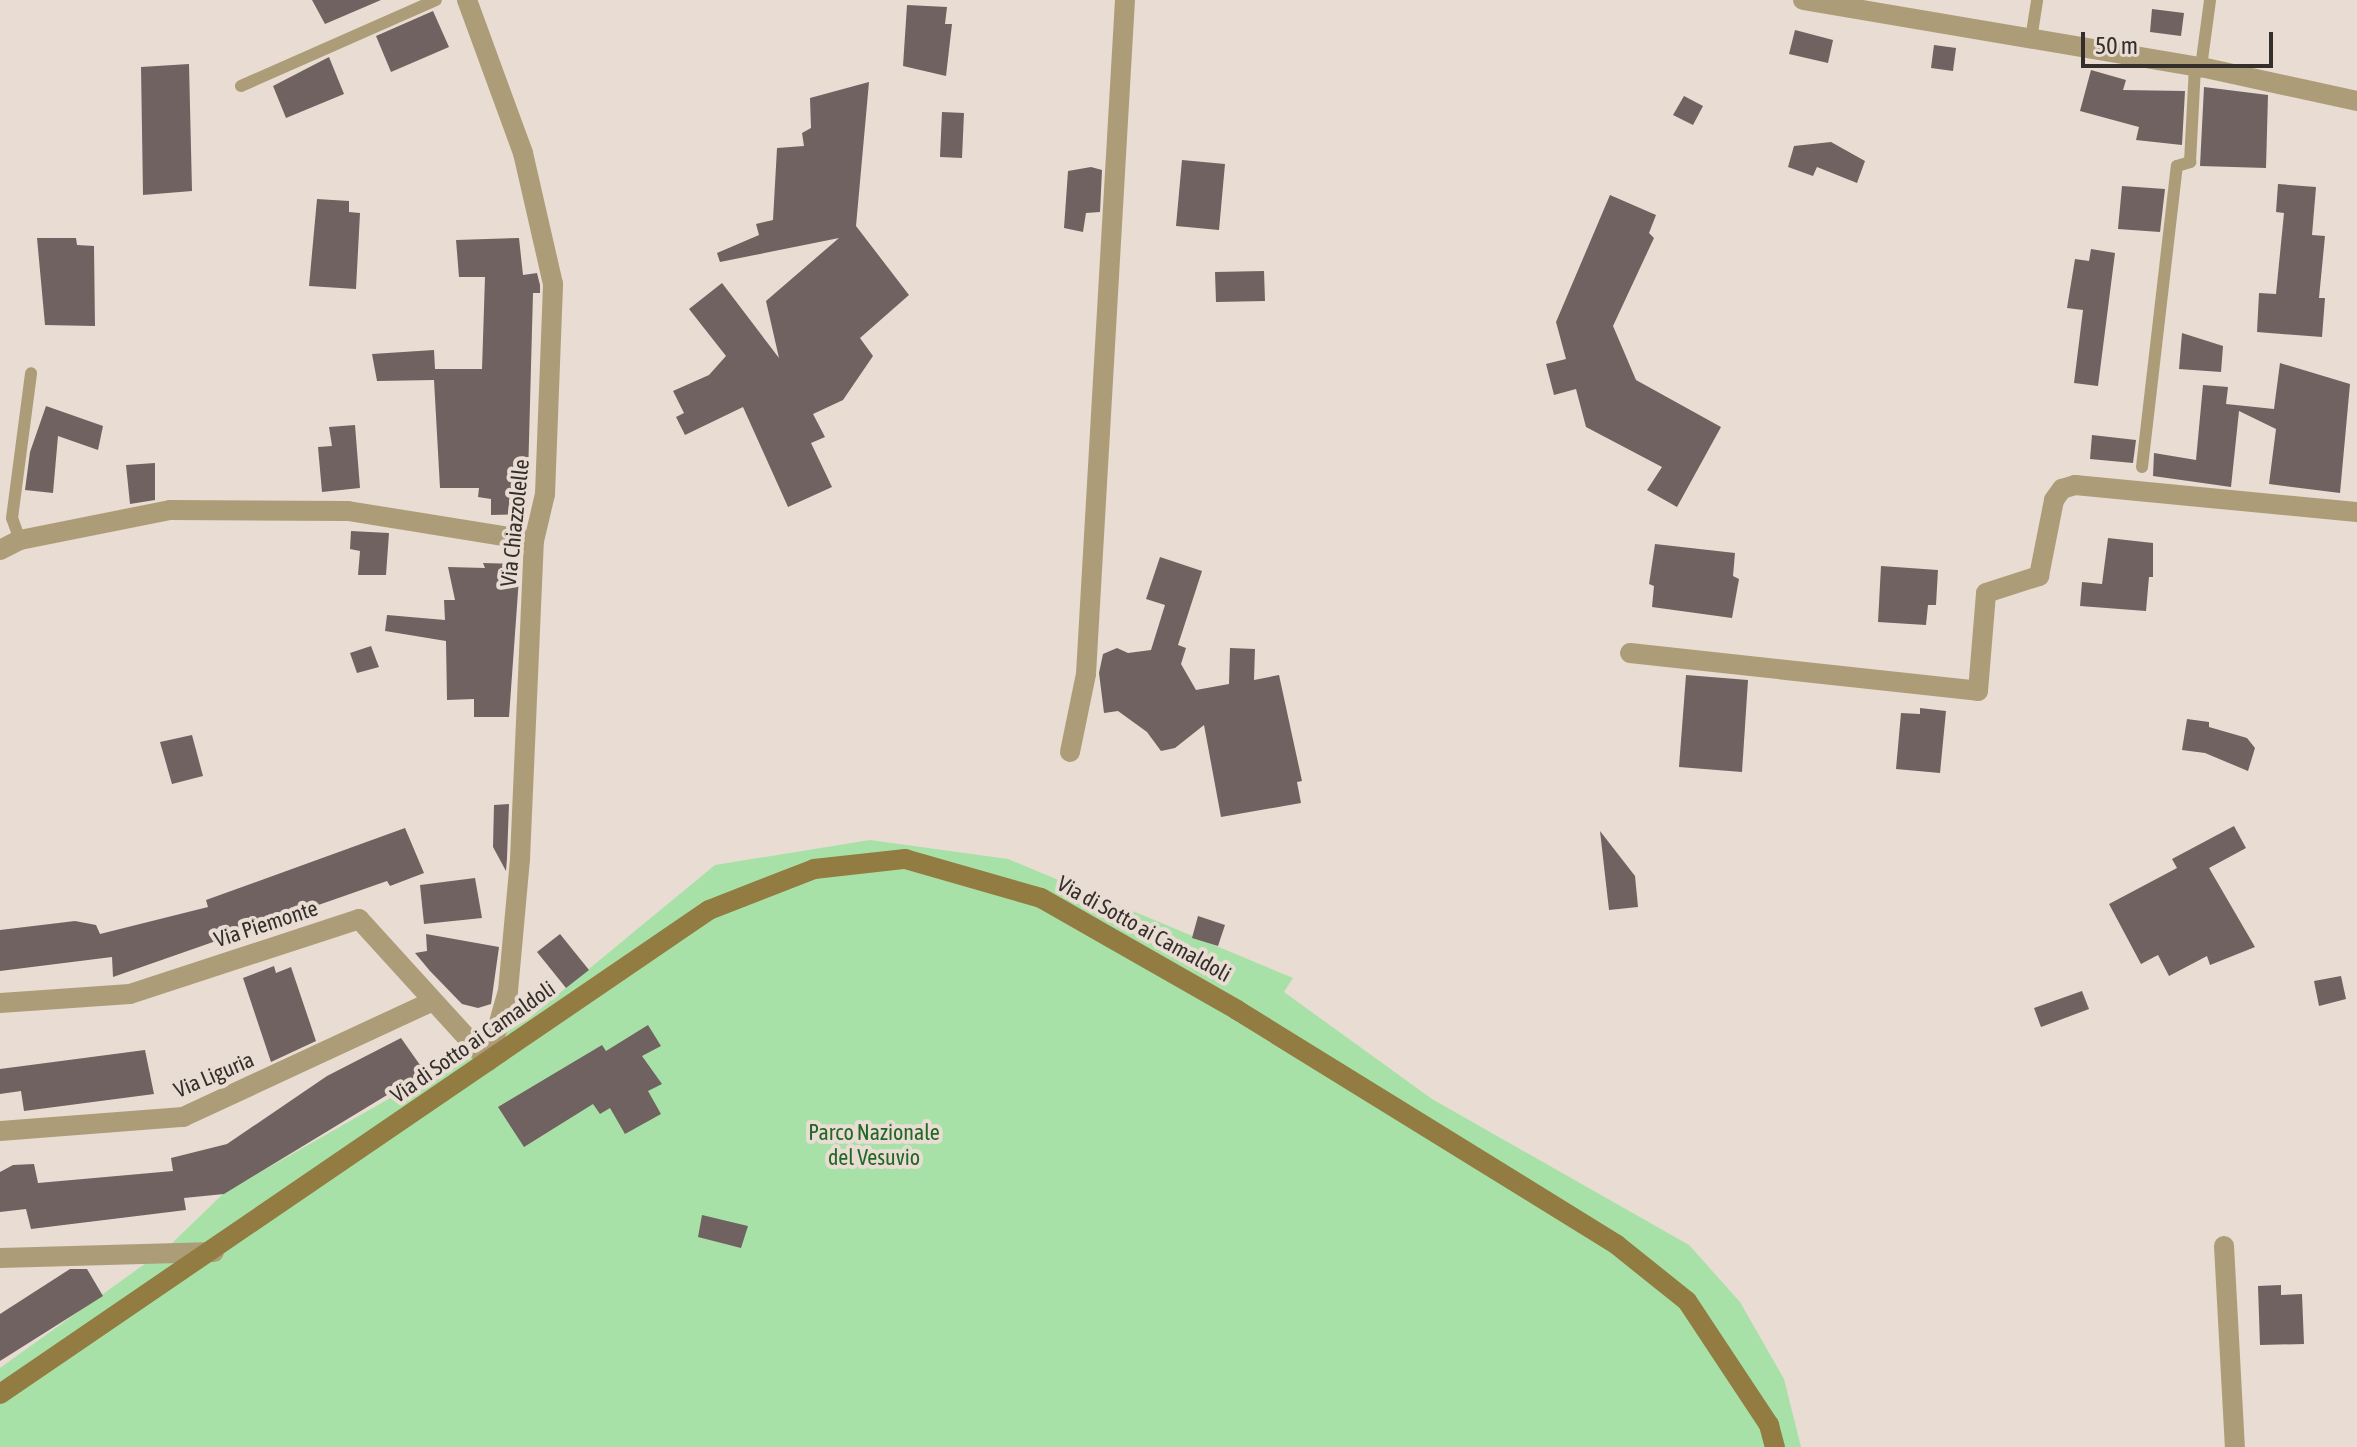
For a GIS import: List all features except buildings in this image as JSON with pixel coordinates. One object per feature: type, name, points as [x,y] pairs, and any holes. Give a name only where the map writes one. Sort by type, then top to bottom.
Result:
[{"type":"street","name":"Via Chiazzolelle","points":[[467,0],[523,153],[553,284],[545,494],[534,541],[520,859],[508,991],[488,1061]]},
{"type":"street","points":[[1070,752],[1086,674],[1125,0]]},
{"type":"street","points":[[1803,0],[2198,66],[2357,101]]},
{"type":"street","points":[[1630,653],[1978,691],[1986,593],[2039,576],[2054,500],[2062,489],[2075,485],[2357,512]]},
{"type":"street","points":[[0,550],[20,540],[184,510],[348,511],[534,541]]},
{"type":"street","name":"Via di Sotto ai Camaldoli","points":[[0,1394],[214,1252],[709,910],[814,869],[905,859],[1041,898],[1305,1051],[1617,1245],[1687,1301],[1769,1425],[1775,1447]]},
{"type":"street","name":"Via Piemonte","points":[[0,1003],[130,994],[359,919],[431,1002],[488,1061]]},
{"type":"street","name":"Via Liguria","points":[[0,1131],[183,1117],[431,1002]]},
{"type":"street","points":[[2224,1246],[2235,1447]]},
{"type":"street","points":[[0,1258],[214,1252]]},
{"type":"lane","points":[[241,86],[436,0]]},
{"type":"lane","points":[[2031,39],[2037,0]]},
{"type":"lane","points":[[2142,467],[2177,166],[2190,162],[2198,66],[2210,0]]},
{"type":"lane","points":[[20,540],[12,518],[31,373]]},
{"type":"green space","name":"Parco Nazionale del Vesuvio","points":[[870,840],[1008,859],[1293,978],[1284,992],[1432,1099],[1689,1245],[1740,1302],[1784,1379],[1801,1447],[0,1447],[0,1368],[167,1248],[224,1193],[527,1020],[715,865]]}]
